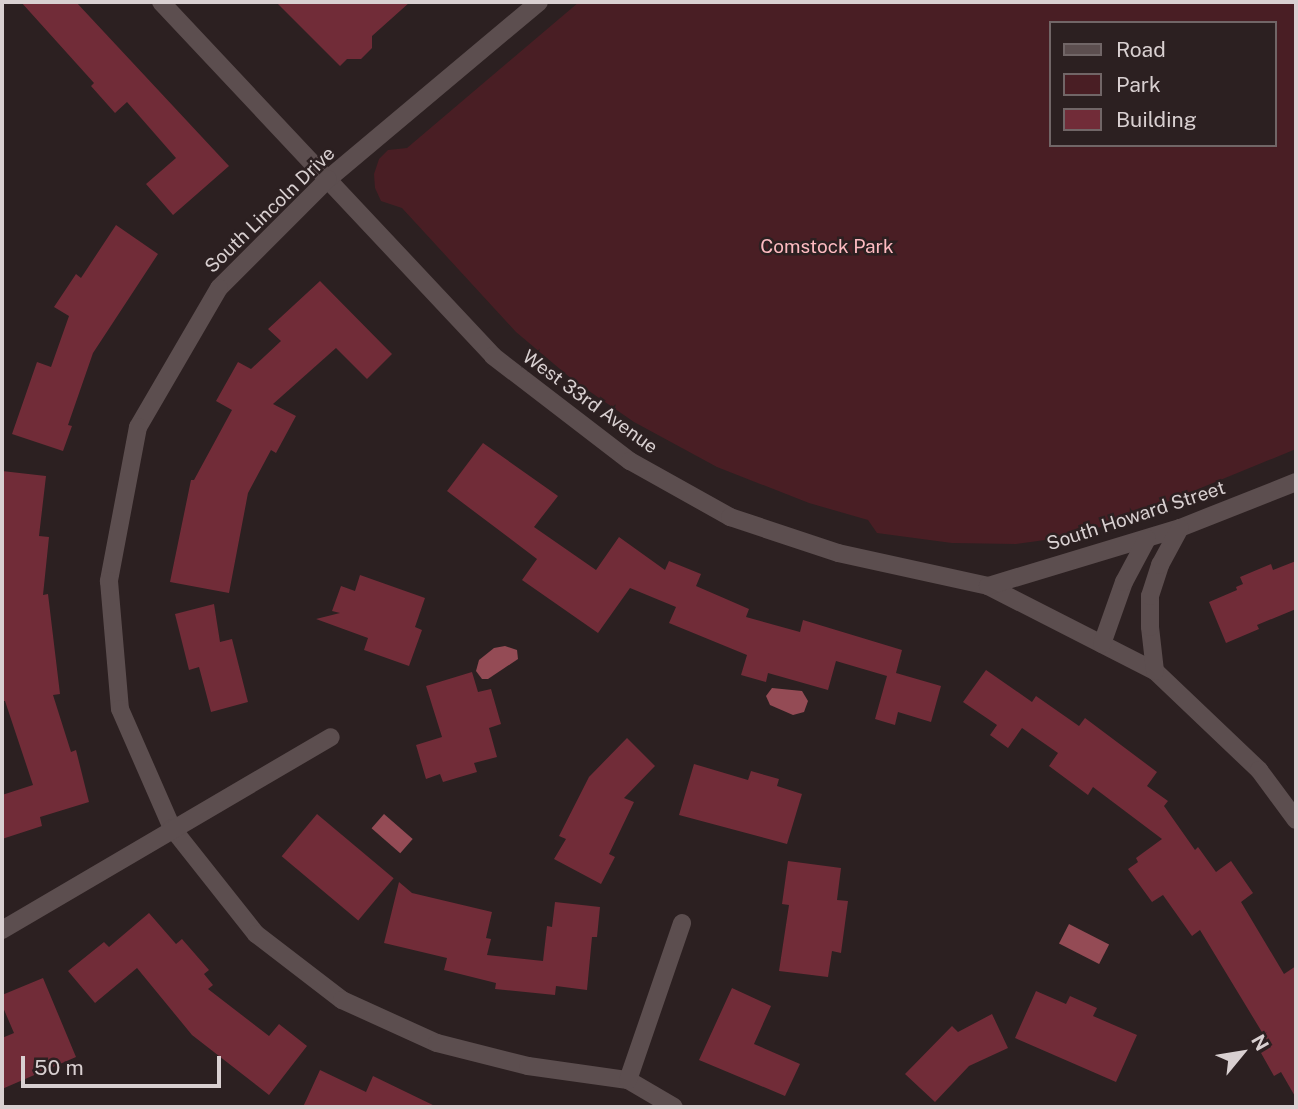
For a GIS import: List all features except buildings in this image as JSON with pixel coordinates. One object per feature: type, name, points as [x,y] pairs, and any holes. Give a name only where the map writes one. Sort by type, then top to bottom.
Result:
[{"type":"street","name":"West 33rd Avenue","points":[[161,2],[493,356],[630,461],[730,517],[838,553],[988,586],[1155,671],[1259,771],[1296,820]]},
{"type":"street","name":"South Lincoln Drive","points":[[539,2],[328,179],[219,288],[138,427],[108,581],[120,709],[172,828],[256,934],[342,1000],[438,1043],[528,1066],[628,1080],[674,1107]]},
{"type":"street","name":"South Howard Street","points":[[988,586],[1180,528],[1296,482]]},
{"type":"street","points":[[1155,671],[1150,596],[1160,565],[1180,528]]},
{"type":"street","points":[[1102,644],[1124,582],[1147,538]]},
{"type":"street","points":[[2,930],[331,737]]},
{"type":"street","points":[[628,1080],[682,923]]},
{"type":"green space","name":"Comstock Park","points":[[579,2],[1296,2],[1296,449],[1130,517],[1074,536],[1016,544],[952,543],[877,533],[868,520],[809,503],[717,467],[634,422],[573,380],[516,332],[402,208],[381,201],[375,188],[374,174],[379,159],[388,150],[407,148]]},
{"type":"shaded area","points":[[505,646],[517,650],[518,659],[488,679],[482,679],[476,671],[479,660],[494,648]]},
{"type":"shaded area","points":[[772,688],[802,691],[808,701],[804,712],[793,715],[770,705],[766,696]]},
{"type":"shaded area","points":[[384,814],[413,839],[400,853],[372,828]]},
{"type":"shaded area","points":[[1069,924],[1109,944],[1099,964],[1059,944]]}]
